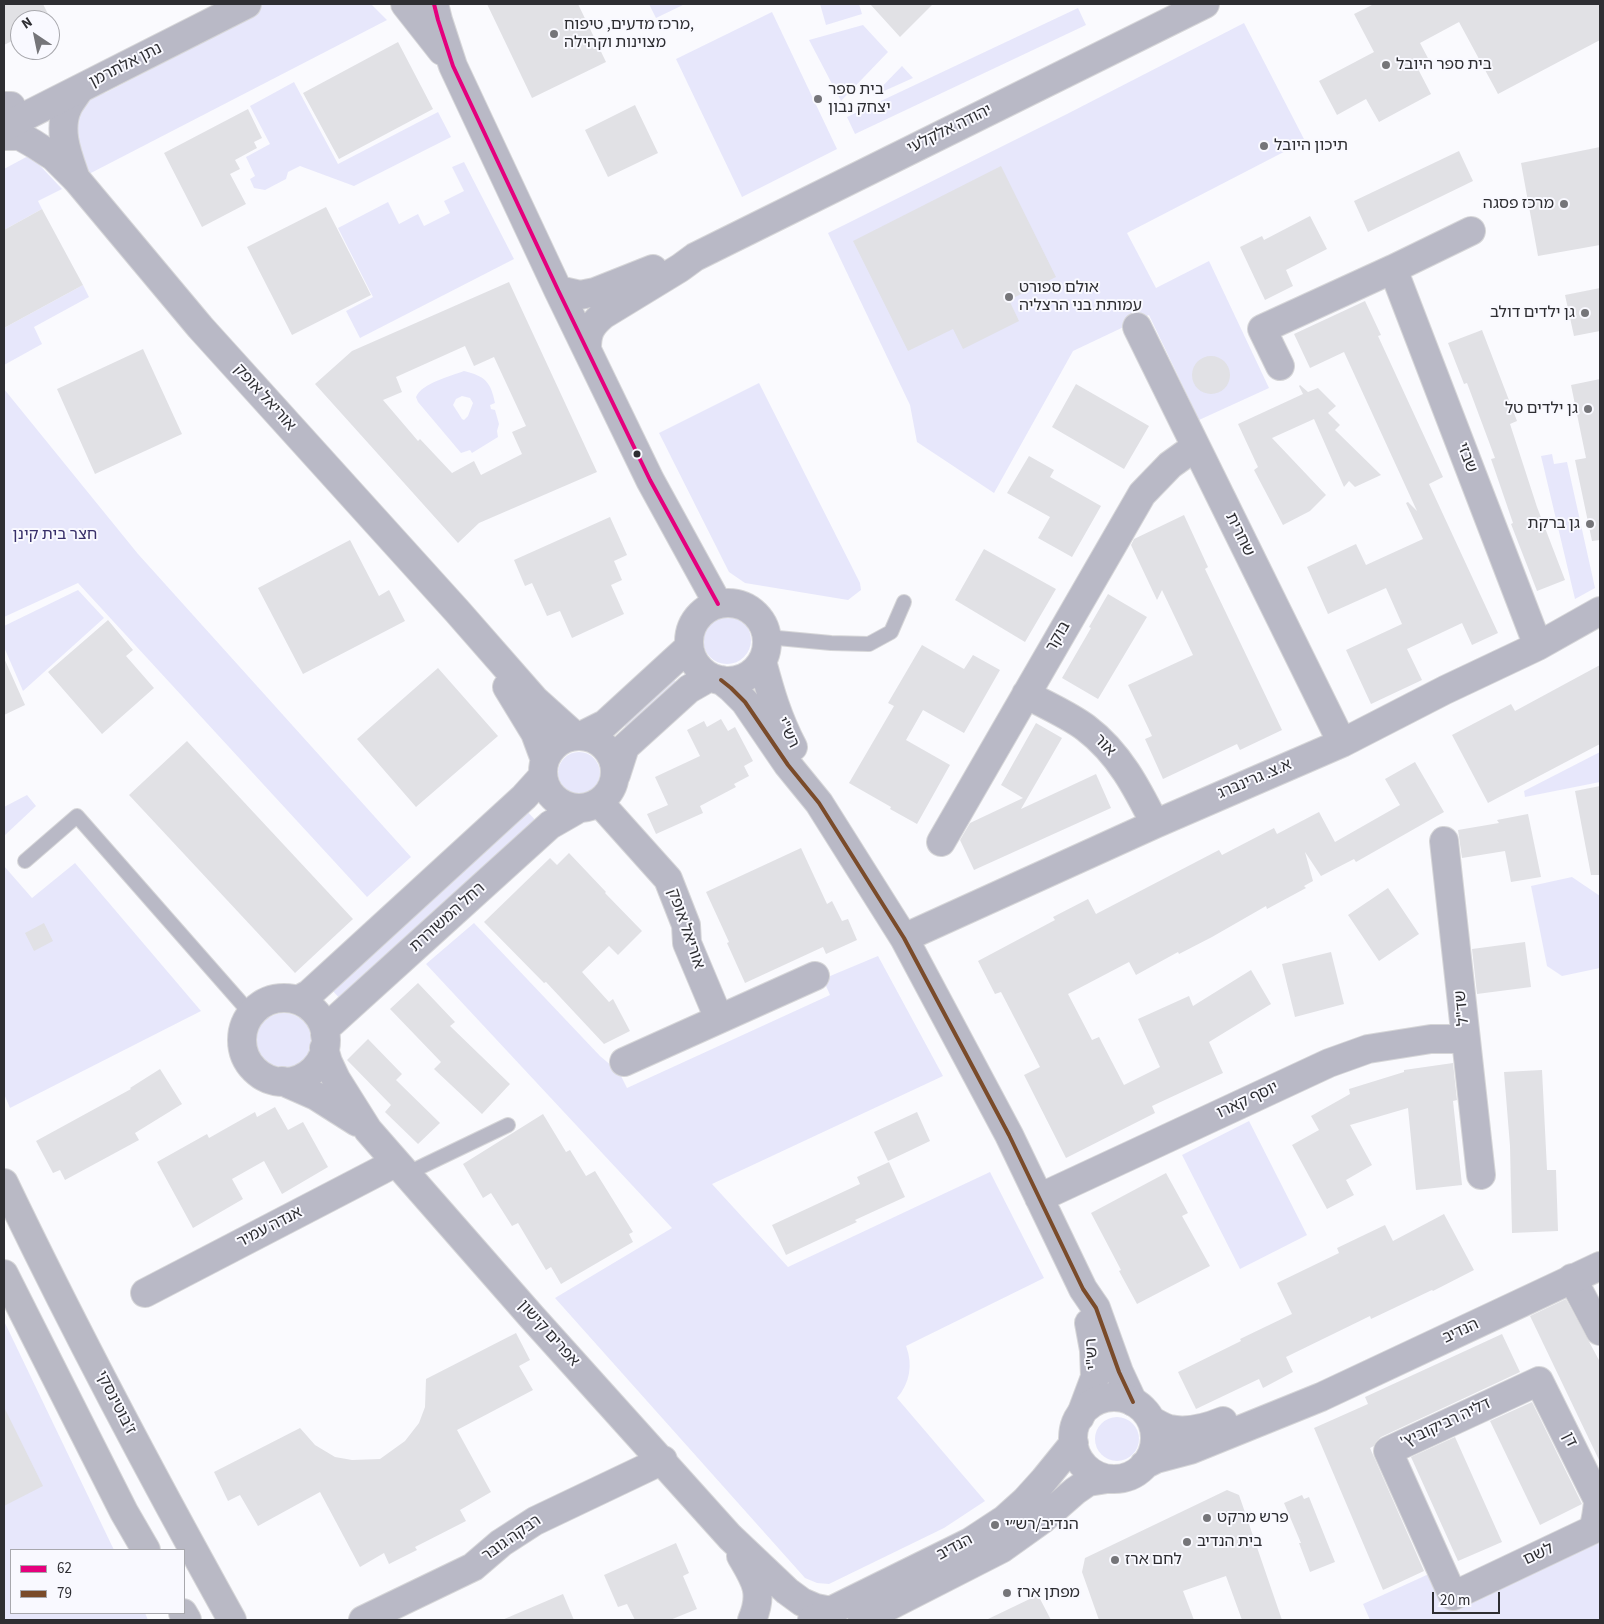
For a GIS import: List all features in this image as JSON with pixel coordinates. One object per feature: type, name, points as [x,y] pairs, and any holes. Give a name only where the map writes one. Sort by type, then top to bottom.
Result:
[{"type":"main road","name":"ז'בוטינסקי","points":[[4,1183],[38,1254],[164,1496],[232,1620]]},
{"type":"main road","points":[[4,1274],[124,1512],[145,1549]]},
{"type":"street","name":"נתן אלתרמן","points":[[6,112],[223,4]]},
{"type":"street","name":"נתן אלתרמן","points":[[6,112],[79,90],[247,4]]},
{"type":"street","points":[[405,4],[453,66]]},
{"type":"street","points":[[434,4],[453,66],[558,290],[650,480],[718,604]]},
{"type":"street","name":"יהודה אלקלעי","points":[[587,349],[587,338],[592,324],[603,315],[695,257],[1205,4]]},
{"type":"street","name":"אוריאל אופק","points":[[77,180],[67,152],[63,130],[68,106],[79,90]]},
{"type":"street","name":"אוריאל אופק","points":[[4,136],[20,136],[34,144],[54,158],[77,180],[200,328],[457,611],[535,700],[578,736]]},
{"type":"street","points":[[1280,366],[1262,329],[1471,231]]},
{"type":"street","name":"יהודה אלקלעי","points":[[558,290],[580,295],[595,292],[674,261],[695,257]]},
{"type":"street","name":"שבזי","points":[[1393,269],[1538,646]]},
{"type":"street","name":"שחרית","points":[[1137,327],[1342,743]]},
{"type":"street","name":"בוקר","points":[[940,842],[1142,494],[1170,465],[1195,447]]},
{"type":"street","points":[[730,603],[747,608],[761,620],[765,649],[755,670],[733,681],[716,678],[696,664],[689,646],[692,629],[697,618],[706,610],[718,604],[730,603]]},
{"type":"street","name":"אוריאל אופק","points":[[457,611],[523,711],[535,733],[544,768]]},
{"type":"street","name":"א.צ. גרינברג","points":[[904,938],[1155,824],[1342,743],[1445,690],[1538,646],[1600,611]]},
{"type":"street","points":[[298,1000],[309,994],[524,797],[544,768],[550,750],[559,742],[605,724],[689,646]]},
{"type":"street","name":"רש\"י","points":[[765,649],[770,690],[781,725],[800,760],[819,802],[904,938],[1009,1135],[1083,1289],[1096,1308],[1119,1372],[1142,1411]]},
{"type":"street","points":[[544,768],[549,793],[557,801],[567,807],[589,806],[611,790],[625,747],[689,689],[716,678]]},
{"type":"street","name":"רש\"י","points":[[716,678],[731,688],[745,702],[788,765],[819,802]]},
{"type":"street","name":"אור","points":[[1026,694],[1086,728],[1112,753],[1136,785],[1155,824]]},
{"type":"street","points":[[578,736],[597,740],[606,747],[614,762],[616,775]]},
{"type":"street","name":"אוריאל אופק","points":[[589,806],[668,879],[686,925],[687,943],[719,1019]]},
{"type":"street","name":"רחל המשוררת","points":[[325,1041],[326,1028],[550,825],[589,806]]},
{"type":"street","name":"שד\"ל","points":[[1444,841],[1481,1175]]},
{"type":"street","points":[[624,1062],[815,976]]},
{"type":"street","points":[[285,998],[298,1000],[309,1006],[318,1016],[325,1041],[320,1060],[312,1070],[301,1078],[282,1081],[269,1079],[258,1072],[246,1057],[242,1045],[242,1032],[251,1014],[260,1005],[272,1000],[285,998]]},
{"type":"street","name":"יוסף קארו","points":[[1039,1198],[1329,1064],[1368,1049],[1431,1039],[1466,1039]]},
{"type":"street","name":"אפרים קישון","points":[[325,1041],[328,1062],[340,1087],[368,1130],[400,1168],[730,1537],[787,1591],[802,1602],[816,1608],[821,1616]]},
{"type":"street","name":"אפרים קישון","points":[[282,1081],[325,1101],[368,1130]]},
{"type":"street","name":"אנדה עמיר","points":[[145,1292],[400,1168]]},
{"type":"street","name":"הנדיב","points":[[1144,1465],[1156,1459],[1190,1450],[1321,1397],[1600,1266]]},
{"type":"street","points":[[1572,1278],[1600,1331]]},
{"type":"street","name":"רש\"י","points":[[1080,1417],[1095,1377],[1094,1350],[1083,1289]]},
{"type":"street","name":"דן","points":[[1539,1381],[1599,1497]]},
{"type":"street","name":"'דליה רביקוביץ","points":[[1453,1596],[1388,1452],[1539,1381]]},
{"type":"street","name":"הנדיב","points":[[1142,1411],[1168,1429],[1192,1430],[1209,1427],[1268,1403],[1321,1397]]},
{"type":"street","points":[[1109,1398],[1122,1398],[1142,1411],[1154,1428],[1155,1445],[1144,1465],[1130,1476],[1119,1479],[1107,1479],[1088,1470],[1076,1453],[1074,1443],[1074,1430],[1087,1408],[1098,1401],[1109,1398]]},
{"type":"street","name":"הנדיב","points":[[821,1616],[970,1542],[1005,1519],[1025,1501],[1074,1443]]},
{"type":"street","name":"רבקה גובר","points":[[363,1620],[473,1567],[501,1543],[535,1521],[663,1460]]},
{"type":"street","name":"הנדיב","points":[[862,1620],[1001,1549],[1043,1519],[1088,1482],[1107,1479]]},
{"type":"street","name":"לשם","points":[[1453,1596],[1592,1530],[1596,1522],[1599,1497]]},
{"type":"street","name":"אפרים קישון","points":[[730,1537],[756,1582],[758,1598],[752,1620]]},
{"type":"lane","points":[[765,649],[831,643],[869,644],[891,632],[904,602]]},
{"type":"lane","points":[[25,861],[77,816],[251,1014]]},
{"type":"lane","points":[[400,1168],[508,1125]]},
{"type":"green space","points":[[262,4],[371,4],[387,20],[87,175],[75,152],[75,114],[99,88],[105,93],[248,19],[245,14]]},
{"type":"green space","points":[[649,4],[685,4],[656,18]]},
{"type":"green space","points":[[820,4],[859,4],[862,14],[826,25]]},
{"type":"green space","points":[[1078,8],[1086,25],[855,134],[847,117]]},
{"type":"green space","points":[[772,12],[837,149],[742,197],[676,59]]},
{"type":"green space","name":"אולם ספורט עמותת בני הרצליה","points":[[1244,23],[1305,141],[1127,233],[1156,288],[1209,261],[1269,388],[1199,420],[1149,315],[1073,351],[994,493],[917,442],[910,405],[828,233]]},
{"type":"green space","points":[[863,25],[888,52],[841,101],[809,40]]},
{"type":"green space","points":[[902,66],[913,78],[873,96]]},
{"type":"green space","points":[[294,82],[338,164],[438,112],[451,137],[354,186],[300,166],[288,172],[286,179],[265,190],[254,188],[250,179],[255,176],[246,157],[270,144],[250,106]]},
{"type":"green space","points":[[30,155],[62,189],[38,201],[42,209],[4,230],[4,169]]},
{"type":"green space","points":[[464,162],[514,259],[360,338],[346,311],[373,297],[338,228],[388,202],[399,224],[418,214],[424,226],[450,213],[444,201],[464,191],[452,167]]},
{"type":"green space","points":[[83,285],[89,297],[34,327],[42,344],[4,365],[4,328]]},
{"type":"green space","points":[[464,371],[477,375],[489,385],[495,403],[490,405],[491,409],[495,410],[499,424],[498,437],[472,453],[470,450],[461,453],[418,402],[416,397],[419,392],[430,384]],"holes":[[[462,396],[470,398],[473,403],[468,416],[464,420],[453,405],[456,399]]]},
{"type":"green space","points":[[759,383],[860,583],[861,590],[848,600],[745,583],[729,572],[659,433]]},
{"type":"green space","name":"חצר בית קינן","points":[[4,389],[138,554],[411,857],[367,897],[78,583],[4,617]]},
{"type":"green space","points":[[1552,454],[1554,464],[1567,462],[1595,588],[1575,599],[1541,456]]},
{"type":"green space","points":[[78,590],[104,618],[23,691],[4,647],[4,626]]},
{"type":"green space","points":[[727,616],[736,618],[744,623],[749,631],[751,640],[749,649],[744,657],[736,662],[727,664],[718,662],[710,657],[705,649],[703,640],[705,631],[710,623],[718,618]]},
{"type":"green space","points":[[668,674],[682,688],[633,735],[619,720]]},
{"type":"green space","points":[[579,752],[594,758],[600,773],[594,788],[579,794],[564,788],[558,773],[564,758]]},
{"type":"green space","points":[[1600,752],[1600,782],[1525,797],[1524,791]]},
{"type":"green space","points":[[27,795],[36,806],[4,836],[4,807]]},
{"type":"green space","points":[[523,807],[539,824],[345,1004],[329,987]]},
{"type":"green space","points":[[75,863],[201,1011],[10,1108],[4,1094],[4,866],[32,898]]},
{"type":"green space","points":[[1572,877],[1600,896],[1600,968],[1562,976],[1547,966],[1531,886]]},
{"type":"green space","points":[[474,923],[600,1056],[619,1072],[627,1088],[830,995],[823,979],[878,956],[943,1076],[712,1184],[788,1267],[990,1172],[1044,1278],[906,1346],[910,1366],[909,1373],[905,1386],[897,1398],[985,1501],[944,1528],[829,1584],[817,1583],[805,1578],[555,1298],[672,1228],[426,964]]},
{"type":"green space","points":[[278,1013],[290,1013],[300,1017],[308,1025],[312,1041],[308,1057],[300,1065],[290,1069],[278,1069],[268,1065],[260,1057],[256,1047],[256,1035],[260,1025],[268,1017]]},
{"type":"green space","points":[[1249,1121],[1307,1235],[1240,1269],[1182,1155]]},
{"type":"green space","points":[[4,1321],[114,1549],[10,1549],[10,1614],[145,1614],[148,1620],[4,1620]]},
{"type":"green space","points":[[1113,1417],[1121,1417],[1133,1423],[1139,1439],[1133,1455],[1121,1461],[1113,1461],[1101,1455],[1095,1443],[1095,1435],[1101,1423]]},
{"type":"green space","points":[[1600,1535],[1600,1620],[1370,1620],[1363,1604],[1431,1573],[1446,1606]]},
{"type":"building","points":[[4,4],[43,4],[46,10],[10,10],[10,42],[4,45]]},
{"type":"building","points":[[487,4],[578,4],[606,62],[532,98]]},
{"type":"building","points":[[870,4],[933,4],[900,37]]},
{"type":"building","name":"בית ספר היובל","points":[[1374,4],[1600,4],[1600,40],[1498,94],[1459,22],[1420,43],[1430,62],[1418,69],[1431,94],[1379,122],[1366,99],[1337,115],[1319,81],[1374,52],[1354,14]]},
{"type":"building","points":[[398,42],[433,109],[339,159],[303,93]]},
{"type":"building","points":[[635,105],[658,153],[608,177],[585,130]]},
{"type":"building","points":[[248,109],[262,138],[254,142],[257,148],[235,160],[240,169],[230,174],[246,204],[202,227],[164,153]]},
{"type":"building","name":"מרכז פסגה","points":[[1600,147],[1600,245],[1538,256],[1521,163]]},
{"type":"building","points":[[1459,151],[1473,181],[1368,232],[1354,201]]},
{"type":"building","points":[[1001,166],[1056,277],[1009,300],[1019,321],[963,349],[953,329],[908,351],[853,241]]},
{"type":"building","points":[[326,207],[371,295],[292,335],[247,247]]},
{"type":"building","points":[[42,209],[83,285],[4,328],[4,230]]},
{"type":"building","points":[[1310,216],[1327,249],[1286,270],[1293,286],[1265,300],[1240,247],[1262,236],[1264,240]]},
{"type":"building","points":[[509,282],[597,472],[479,523],[458,543],[315,384],[352,351]],"holes":[[[465,346],[474,366],[494,357],[526,426],[512,432],[522,454],[481,475],[474,461],[452,473],[420,439],[418,441],[383,400],[402,392],[396,377]]]},
{"type":"building","name":"גן ילדים דולב","points":[[1600,288],[1600,331],[1574,336],[1565,295]]},
{"type":"building","points":[[1365,301],[1381,335],[1378,336],[1443,477],[1429,484],[1498,633],[1472,645],[1462,623],[1407,649],[1422,680],[1371,704],[1346,650],[1402,624],[1386,588],[1328,614],[1307,567],[1356,544],[1366,565],[1423,539],[1406,503],[1408,502],[1417,511],[1344,352],[1310,368],[1294,334]]},
{"type":"building","points":[[1482,330],[1517,421],[1510,424],[1537,507],[1565,580],[1537,591],[1511,524],[1513,523],[1491,459],[1495,458],[1467,383],[1464,384],[1448,343]]},
{"type":"building","points":[[143,349],[182,434],[95,474],[57,389]]},
{"type":"building","points":[[1211,356],[1218,357],[1224,362],[1229,368],[1229,382],[1224,388],[1218,393],[1211,394],[1204,393],[1198,388],[1193,382],[1192,375],[1193,368],[1198,362],[1204,357]]},
{"type":"building","points":[[1600,379],[1600,540],[1592,541],[1575,460],[1586,458],[1571,385]]},
{"type":"building","points":[[1076,384],[1149,426],[1124,469],[1052,427]]},
{"type":"building","points":[[1300,385],[1308,392],[1318,388],[1336,406],[1328,413],[1340,425],[1335,430],[1381,475],[1355,487],[1349,481],[1344,487],[1314,419],[1272,438],[1326,495],[1310,511],[1283,525],[1254,470],[1258,467],[1238,424],[1303,394]]},
{"type":"building","points":[[1029,456],[1054,470],[1050,477],[1101,506],[1072,557],[1038,538],[1050,517],[1007,493]]},
{"type":"building","points":[[1184,515],[1208,567],[1205,569],[1282,730],[1240,750],[1237,744],[1163,779],[1145,739],[1152,736],[1128,685],[1193,655],[1162,590],[1157,600],[1131,545],[1134,539]]},
{"type":"building","points":[[610,517],[627,555],[614,561],[622,580],[611,585],[624,614],[572,638],[560,611],[547,616],[532,583],[525,586],[514,560]]},
{"type":"building","points":[[350,540],[379,596],[389,590],[405,621],[303,674],[258,588]]},
{"type":"building","points":[[984,549],[1056,589],[1025,642],[955,600]]},
{"type":"building","points":[[1108,594],[1147,617],[1098,699],[1062,678]]},
{"type":"building","points":[[108,620],[133,650],[126,656],[154,688],[102,734],[48,672]]},
{"type":"building","points":[[922,645],[964,669],[973,655],[1000,670],[964,733],[923,710],[906,740],[950,765],[917,824],[849,783],[894,706],[888,703]]},
{"type":"building","points":[[4,658],[25,705],[4,715]]},
{"type":"building","points":[[1600,665],[1600,744],[1488,803],[1452,735],[1511,704],[1515,711]]},
{"type":"building","points":[[438,668],[498,736],[416,807],[357,739]]},
{"type":"building","points":[[721,719],[728,731],[735,727],[753,761],[744,766],[749,776],[734,784],[736,787],[700,806],[703,813],[656,834],[647,814],[668,805],[655,777],[700,756],[687,730],[704,721],[707,727]]},
{"type":"building","points":[[1036,723],[1062,738],[1021,809],[1096,774],[1111,808],[974,870],[960,840],[970,823],[1023,798],[1001,785]]},
{"type":"building","points":[[187,741],[353,919],[295,973],[129,795]]},
{"type":"building","points":[[1415,762],[1444,812],[1356,862],[1354,859],[1321,876],[1305,852],[1313,881],[1304,886],[1306,888],[1267,909],[1266,906],[1212,937],[1179,954],[1178,952],[1136,975],[1129,962],[1068,994],[1092,1040],[1099,1037],[1124,1085],[1160,1067],[1138,1019],[1189,996],[1193,1006],[1251,970],[1271,1004],[1209,1042],[1223,1073],[1152,1106],[1155,1113],[1066,1158],[1024,1075],[1040,1067],[1001,992],[995,994],[978,961],[1055,920],[1053,917],[1088,899],[1096,914],[1219,850],[1222,855],[1274,828],[1277,834],[1319,812],[1335,842],[1400,805],[1385,779]]},
{"type":"building","points":[[1600,786],[1600,875],[1591,875],[1575,791]]},
{"type":"building","points":[[1528,814],[1541,877],[1511,882],[1505,851],[1462,858],[1458,830],[1499,823],[1497,820]]},
{"type":"building","points":[[801,848],[827,904],[832,901],[842,921],[848,919],[857,940],[826,954],[823,947],[745,983],[706,892]]},
{"type":"building","points":[[569,853],[642,931],[618,955],[609,946],[582,972],[609,1002],[613,999],[630,1031],[604,1044],[546,982],[544,983],[484,922],[550,858],[557,865]]},
{"type":"building","points":[[1388,888],[1419,934],[1379,961],[1348,915]]},
{"type":"building","points":[[44,923],[53,941],[34,951],[25,933]]},
{"type":"building","points":[[1525,942],[1531,987],[1477,994],[1472,949]]},
{"type":"building","points":[[1331,952],[1344,1004],[1295,1017],[1282,964]]},
{"type":"building","points":[[418,983],[455,1022],[450,1026],[510,1084],[482,1114],[434,1069],[441,1062],[390,1009]]},
{"type":"building","points":[[368,1039],[402,1074],[396,1080],[440,1123],[418,1144],[385,1112],[391,1105],[347,1060]]},
{"type":"building","points":[[1453,1063],[1457,1100],[1453,1101],[1462,1185],[1416,1190],[1408,1108],[1350,1125],[1372,1165],[1346,1180],[1354,1195],[1327,1209],[1292,1145],[1319,1130],[1311,1116],[1350,1094],[1349,1089],[1404,1072],[1404,1070]]},
{"type":"building","points":[[160,1069],[182,1104],[135,1133],[139,1140],[65,1180],[60,1170],[53,1173],[36,1141],[131,1089]]},
{"type":"building","points":[[1542,1070],[1547,1170],[1556,1170],[1558,1231],[1512,1233],[1510,1146],[1504,1072]]},
{"type":"building","points":[[275,1107],[288,1130],[303,1122],[328,1167],[282,1194],[264,1161],[232,1179],[243,1199],[193,1228],[157,1162],[207,1134],[209,1138],[255,1112],[257,1117]]},
{"type":"building","points":[[917,1112],[930,1141],[888,1161],[874,1132]]},
{"type":"building","points":[[543,1114],[566,1152],[570,1150],[586,1176],[595,1171],[633,1232],[629,1234],[633,1242],[561,1284],[551,1267],[546,1270],[518,1223],[512,1226],[491,1193],[483,1198],[463,1164]]},
{"type":"building","points":[[889,1162],[905,1197],[786,1255],[772,1225],[860,1184],[857,1177]]},
{"type":"building","points":[[1166,1173],[1188,1213],[1182,1216],[1210,1266],[1137,1304],[1091,1213]]},
{"type":"building","points":[[1444,1214],[1474,1270],[1371,1319],[1370,1316],[1286,1357],[1293,1372],[1263,1388],[1259,1379],[1196,1409],[1178,1372],[1292,1314],[1277,1283],[1339,1253],[1337,1248],[1385,1225],[1393,1241]]},
{"type":"building","points":[[1566,1299],[1600,1362],[1600,1462],[1530,1316]]},
{"type":"building","points":[[516,1333],[530,1360],[519,1366],[533,1390],[457,1430],[491,1492],[460,1510],[466,1521],[415,1547],[417,1550],[389,1564],[384,1553],[360,1567],[320,1492],[258,1526],[240,1495],[228,1501],[214,1472],[300,1428],[315,1445],[335,1457],[352,1460],[380,1459],[405,1441],[419,1423],[425,1407],[426,1379]]},
{"type":"building","points":[[1502,1334],[1520,1372],[1381,1437],[1370,1448],[1424,1571],[1383,1590],[1314,1428],[1368,1404],[1365,1397]]},
{"type":"building","points":[[1532,1402],[1582,1504],[1540,1525],[1490,1421]]},
{"type":"building","points":[[4,1407],[43,1486],[4,1506]]},
{"type":"building","points":[[1455,1437],[1502,1542],[1458,1561],[1411,1457]]},
{"type":"building","name":"בית הנדיב","points":[[1227,1490],[1239,1495],[1282,1620],[1242,1620],[1226,1576],[1183,1591],[1194,1620],[1099,1620],[1082,1572],[1085,1558]]},
{"type":"building","points":[[1302,1495],[1304,1499],[1309,1497],[1335,1562],[1310,1572],[1299,1543],[1301,1543],[1284,1503]]},
{"type":"building","points":[[676,1543],[689,1573],[683,1576],[697,1609],[670,1620],[635,1620],[627,1604],[618,1607],[604,1575]]},
{"type":"building","points":[[563,1594],[574,1620],[502,1620]]},
{"type":"building","points":[[1038,1595],[1051,1620],[986,1620]]},
{"type":"transit line","name":"62","points":[[434,4],[453,66],[558,290],[650,480],[718,604]]},
{"type":"transit line","name":"79","points":[[721,680],[745,702],[788,765],[819,803],[904,938],[1009,1135],[1083,1289],[1096,1308],[1119,1372],[1133,1402]]},
{"type":"place","name":"מרכז מדעים, טיפוח, מצוינות וקהילה","points":[[554,34]]},
{"type":"place","name":"בית ספר היובל","points":[[1386,65]]},
{"type":"place","name":"בית ספר יצחק נבון","points":[[818,99]]},
{"type":"place","name":"תיכון היובל","points":[[1264,146]]},
{"type":"place","name":"מרכז פסגה","points":[[1564,204]]},
{"type":"place","name":"אולם ספורט עמותת בני הרצליה","points":[[1009,297]]},
{"type":"place","name":"גן ילדים דולב","points":[[1585,313]]},
{"type":"place","name":"גן ילדים טל","points":[[1588,409]]},
{"type":"place","name":"גן ברקת","points":[[1590,524]]},
{"type":"place","name":"פרש מרקט","points":[[1207,1518]]},
{"type":"place","name":"הנדיב/רש״י","points":[[995,1525]]},
{"type":"place","name":"בית הנדיב","points":[[1187,1542]]},
{"type":"place","name":"לחם ארז","points":[[1115,1560]]},
{"type":"place","name":"מפתן ארז","points":[[1007,1593]]}]
